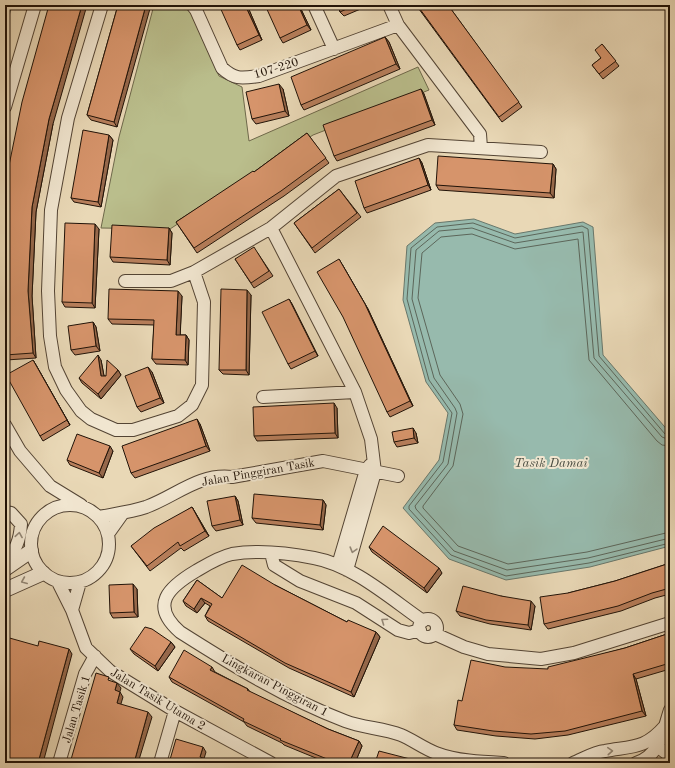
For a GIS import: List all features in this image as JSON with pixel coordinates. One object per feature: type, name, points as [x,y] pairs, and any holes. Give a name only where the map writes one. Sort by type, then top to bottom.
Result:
[{"type":"street","points":[[5,107],[35,5]]},
{"type":"street","points":[[102,5],[68,118],[51,210],[48,291],[50,336],[55,367],[66,390],[81,411],[91,419],[116,430],[133,430],[178,416],[192,405],[202,385],[204,302],[194,272]]},
{"type":"street","name":"107-220","points":[[192,5],[196,10],[222,68],[230,75],[240,78],[259,76],[398,25]]},
{"type":"street","points":[[314,5],[334,49]]},
{"type":"street","points":[[389,5],[398,25],[480,134],[481,148]]},
{"type":"street","points":[[125,280],[171,281],[194,272],[271,228],[336,176],[428,145],[541,152]]},
{"type":"street","points":[[271,228],[355,392],[371,439],[372,468],[343,568]]},
{"type":"street","points":[[263,397],[355,392]]},
{"type":"street","points":[[5,425],[20,451],[50,486],[83,507],[98,517],[108,534],[109,549],[104,564],[98,572],[80,582],[68,584],[58,582],[43,573],[36,563],[31,551],[31,539],[35,527],[42,516],[52,509],[73,505],[83,507]]},
{"type":"street","name":"Jalan Pinggiran Tasik","points":[[98,517],[146,507],[203,479],[221,476],[232,477],[323,461],[372,468],[398,476]]},
{"type":"street","points":[[50,486],[52,509]]},
{"type":"street","points":[[5,512],[11,513],[20,524],[20,538],[14,552],[5,562]]},
{"type":"street","points":[[108,534],[123,513]]},
{"type":"street","points":[[5,568],[31,551]]},
{"type":"street","points":[[271,553],[274,565],[284,572],[300,581],[356,603],[398,630],[409,632],[421,626]]},
{"type":"street","name":"Lingkaran Pinggiran 1","points":[[504,763],[450,757],[423,747],[400,735],[361,727],[254,678],[170,624],[164,609],[164,600],[167,594],[182,579],[219,558],[233,554],[271,553],[313,558],[343,568],[421,626],[431,620],[436,623],[437,628],[435,634],[464,647],[488,654],[541,658],[574,653],[670,623]]},
{"type":"street","points":[[5,590],[43,573]]},
{"type":"street","name":"Jalan Tasik Utama 2","points":[[58,582],[72,610],[86,648],[110,670],[175,711],[263,762]]},
{"type":"street","points":[[72,610],[80,582]]},
{"type":"street","name":"Jalan Tasik 1","points":[[59,763],[85,674],[95,656]]},
{"type":"street","points":[[636,763],[652,754],[662,740],[670,710]]},
{"type":"street","points":[[160,763],[175,711]]},
{"type":"street","points":[[573,763],[604,751],[629,748],[644,743],[655,737],[665,726]]},
{"type":"street","points":[[657,746],[670,756]]},
{"type":"green space","points":[[154,5],[182,5],[191,12],[219,76],[242,87],[249,141],[418,67],[429,90],[313,135],[170,229],[101,228],[119,137]]},
{"type":"water","name":"Tasik Damai","points":[[474,219],[515,234],[583,222],[593,227],[603,355],[670,433],[670,546],[590,567],[506,580],[449,559],[403,508],[439,460],[448,413],[426,382],[403,300],[407,246],[435,223]]},
{"type":"building","points":[[49,5],[82,5],[49,119],[32,207],[28,291],[33,353],[5,355],[5,185],[22,102]]},
{"type":"building","points":[[118,5],[146,5],[114,122],[87,115]]},
{"type":"building","points":[[219,5],[245,5],[259,35],[237,45]]},
{"type":"building","points":[[265,5],[298,5],[307,25],[280,38]]},
{"type":"building","points":[[338,5],[355,5],[340,12]]},
{"type":"building","points":[[417,5],[448,5],[519,102],[499,117]]},
{"type":"building","points":[[385,37],[396,64],[301,105],[291,77]]},
{"type":"building","points":[[602,44],[616,61],[599,74],[592,65],[601,58],[595,50]]},
{"type":"building","points":[[279,84],[285,111],[252,119],[246,92]]},
{"type":"building","points":[[421,89],[432,120],[334,156],[323,125]]},
{"type":"building","points":[[83,130],[109,135],[98,202],[71,198]]},
{"type":"building","points":[[307,133],[326,158],[281,191],[194,248],[176,222],[253,171],[254,172]]},
{"type":"building","points":[[438,156],[553,164],[550,193],[436,185]]},
{"type":"building","points":[[419,158],[428,185],[364,208],[355,181]]},
{"type":"building","points":[[339,189],[357,213],[312,248],[294,223]]},
{"type":"building","points":[[65,223],[95,224],[92,303],[62,302]]},
{"type":"building","points":[[112,225],[169,228],[167,260],[110,257]]},
{"type":"building","points":[[254,247],[269,271],[251,283],[235,259]]},
{"type":"building","points":[[339,259],[365,304],[410,401],[387,412],[343,317],[317,272]]},
{"type":"building","points":[[109,289],[178,291],[176,335],[186,335],[185,360],[152,359],[154,320],[108,319]]},
{"type":"building","points":[[221,289],[247,290],[246,370],[219,370]]},
{"type":"building","points":[[289,299],[315,351],[288,364],[262,312]]},
{"type":"building","points":[[93,322],[96,346],[71,350],[68,326]]},
{"type":"building","points":[[98,355],[101,376],[106,376],[107,360],[118,370],[98,394],[79,378]]},
{"type":"building","points":[[33,360],[67,420],[40,436],[6,375]]},
{"type":"building","points":[[148,367],[160,398],[137,407],[125,376]]},
{"type":"building","points":[[334,403],[335,433],[254,436],[253,407]]},
{"type":"building","points":[[197,419],[206,446],[131,473],[122,446]]},
{"type":"building","points":[[413,428],[414,438],[394,442],[392,432]]},
{"type":"building","points":[[77,434],[110,446],[99,473],[67,460]]},
{"type":"building","points":[[254,494],[323,500],[320,525],[252,518]]},
{"type":"building","points":[[235,496],[240,520],[212,526],[207,501]]},
{"type":"building","points":[[192,507],[205,531],[180,546],[178,542],[147,566],[131,546],[154,528]]},
{"type":"building","points":[[383,526],[439,568],[424,588],[369,547]]},
{"type":"building","points":[[670,563],[670,588],[618,606],[544,624],[540,597],[568,593],[615,581]]},
{"type":"building","points":[[242,565],[275,585],[347,622],[348,620],[376,632],[351,692],[285,663],[205,616],[212,604],[201,598],[194,609],[183,601],[197,580],[222,598]]},
{"type":"building","points":[[133,584],[134,612],[110,613],[109,585]]},
{"type":"building","points":[[463,586],[501,596],[531,601],[528,625],[486,620],[456,611]]},
{"type":"building","points":[[145,627],[152,629],[171,642],[155,666],[130,649]]},
{"type":"building","points":[[670,633],[670,663],[633,674],[642,711],[565,731],[531,734],[493,731],[454,725],[458,700],[462,701],[471,660],[505,667],[548,669],[548,667],[625,648]]},
{"type":"building","points":[[6,637],[38,646],[39,641],[69,649],[38,763],[5,763]]},
{"type":"building","points":[[184,650],[212,667],[210,670],[248,689],[247,690],[328,729],[359,741],[349,763],[337,763],[280,740],[281,739],[243,721],[244,719],[169,677]]},
{"type":"building","points":[[96,673],[109,677],[108,680],[117,683],[115,690],[120,692],[117,703],[148,712],[134,763],[70,763]]},
{"type":"building","points":[[176,739],[203,747],[200,757],[219,763],[169,763]]},
{"type":"building","points":[[379,751],[410,759],[410,761],[418,763],[375,763]]},
{"type":"waterway","points":[[5,26],[11,5]]}]
